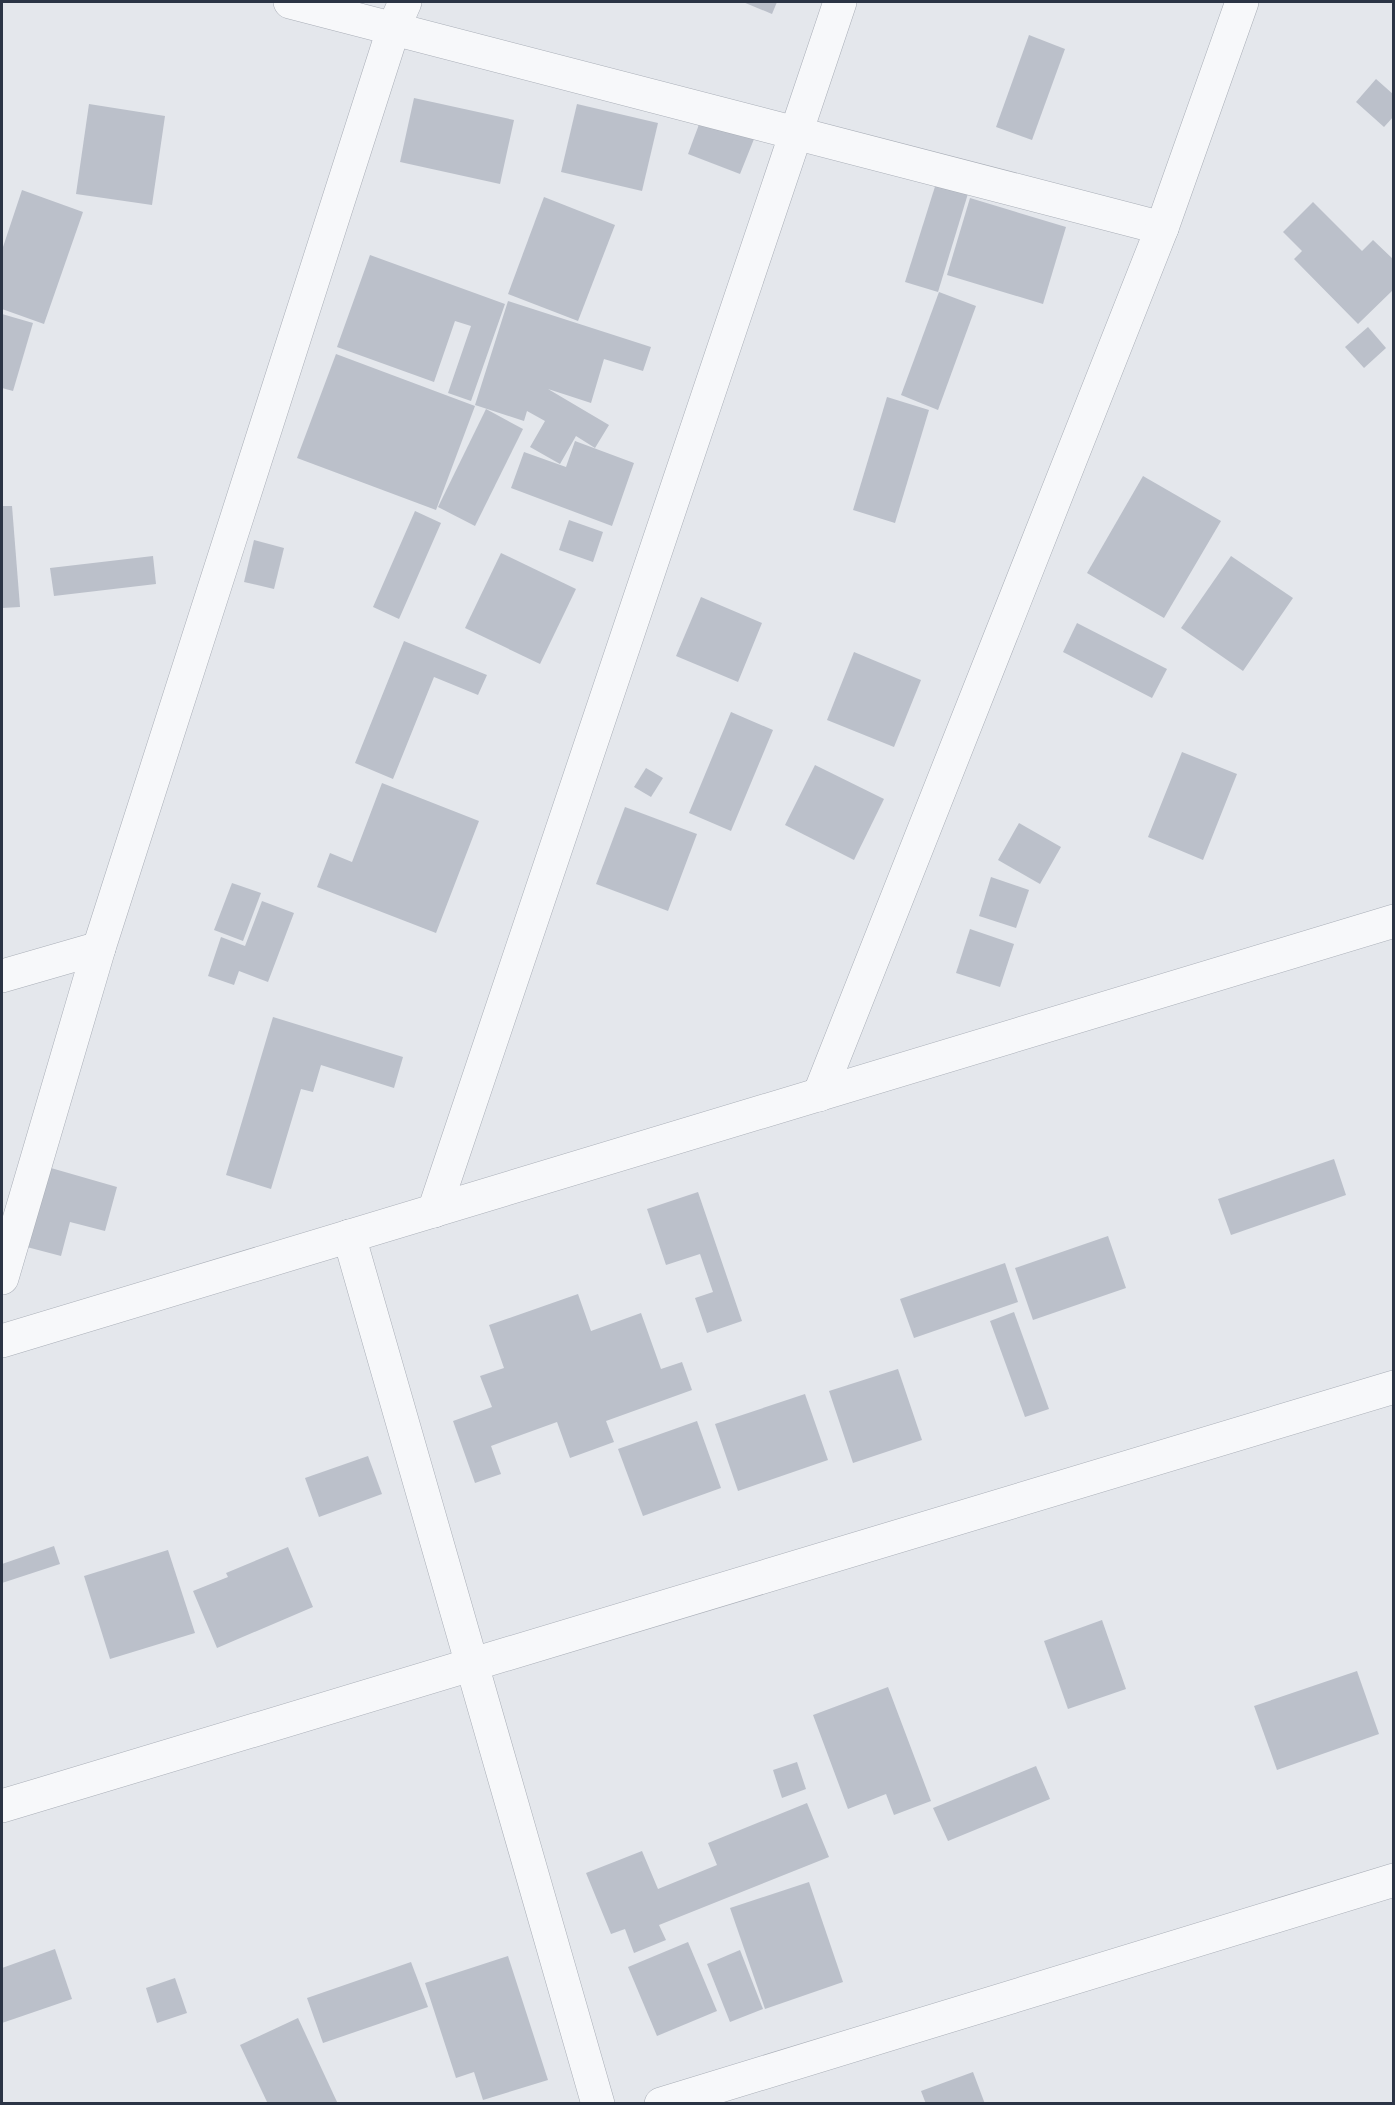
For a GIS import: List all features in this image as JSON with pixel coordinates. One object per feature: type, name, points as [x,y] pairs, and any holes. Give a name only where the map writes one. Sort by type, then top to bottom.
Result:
[{"type":"street","points":[[290,2],[400,14],[797,133],[1162,228]]},
{"type":"street","points":[[434,1210],[840,2]]},
{"type":"street","points":[[819,1095],[1162,228],[1242,2]]},
{"type":"street","points":[[2,1278],[99,948],[400,14]]},
{"type":"street","points":[[2,1341],[1394,921]]},
{"type":"street","points":[[2,976],[99,948]]},
{"type":"street","points":[[349,1236],[598,2103]]},
{"type":"street","points":[[2,1806],[1394,1387]]},
{"type":"street","points":[[662,2103],[1394,1880]]},
{"type":"building","points":[[743,2],[777,2],[772,14]]},
{"type":"building","points":[[1029,35],[1065,49],[1032,140],[996,127]]},
{"type":"building","points":[[1376,79],[1394,95],[1394,116],[1384,127],[1356,102]]},
{"type":"building","points":[[414,98],[514,120],[500,184],[400,162]]},
{"type":"building","points":[[89,104],[165,116],[152,205],[76,194]]},
{"type":"building","points":[[577,104],[658,123],[642,191],[561,172]]},
{"type":"building","points":[[701,119],[754,139],[740,174],[688,154]]},
{"type":"building","points":[[938,177],[970,187],[938,292],[905,282]]},
{"type":"building","points":[[22,190],[83,212],[44,324],[2,309],[2,250]]},
{"type":"building","points":[[544,197],[615,225],[578,321],[508,294]]},
{"type":"building","points":[[970,198],[1066,227],[1043,304],[947,275]]},
{"type":"building","points":[[1313,202],[1362,251],[1373,240],[1394,260],[1394,289],[1358,324],[1294,259],[1302,251],[1283,232]]},
{"type":"building","points":[[370,255],[505,304],[471,401],[448,393],[471,326],[455,321],[434,382],[337,347]]},
{"type":"building","points":[[939,292],[976,306],[938,410],[901,395]]},
{"type":"building","points":[[508,301],[651,347],[643,371],[604,359],[591,403],[548,389],[609,425],[595,448],[576,436],[560,464],[530,447],[545,421],[527,411],[524,421],[475,405]]},
{"type":"building","points":[[2,314],[33,323],[13,391],[2,388]]},
{"type":"building","points":[[1368,327],[1386,348],[1364,368],[1345,347]]},
{"type":"building","points":[[336,354],[475,406],[436,510],[297,458]]},
{"type":"building","points":[[887,397],[929,410],[895,523],[853,510]]},
{"type":"building","points":[[486,409],[523,429],[475,526],[438,507]]},
{"type":"building","points":[[575,441],[634,463],[612,526],[511,488],[524,452],[566,467]]},
{"type":"building","points":[[1143,476],[1221,521],[1164,618],[1087,573]]},
{"type":"building","points":[[2,506],[12,506],[20,607],[2,608]]},
{"type":"building","points":[[415,511],[441,523],[399,619],[373,607]]},
{"type":"building","points":[[569,520],[603,532],[593,562],[559,550]]},
{"type":"building","points":[[254,540],[284,548],[274,589],[244,582]]},
{"type":"building","points":[[501,553],[576,589],[540,664],[465,628]]},
{"type":"building","points":[[153,556],[156,584],[54,596],[50,568]]},
{"type":"building","points":[[1231,556],[1293,598],[1243,671],[1181,628]]},
{"type":"building","points":[[701,597],[762,623],[738,682],[676,656]]},
{"type":"building","points":[[1077,623],[1167,669],[1152,698],[1063,652]]},
{"type":"building","points":[[404,641],[487,675],[478,695],[434,677],[393,779],[355,763]]},
{"type":"building","points":[[854,652],[921,680],[894,747],[827,720]]},
{"type":"building","points":[[731,712],[773,730],[731,831],[689,813]]},
{"type":"building","points":[[1182,752],[1237,774],[1203,860],[1148,837]]},
{"type":"building","points":[[815,765],[884,799],[854,860],[785,825]]},
{"type":"building","points":[[646,768],[663,778],[651,797],[634,787]]},
{"type":"building","points":[[382,783],[479,821],[436,933],[317,887],[330,853],[352,862]]},
{"type":"building","points":[[625,807],[697,834],[668,911],[596,884]]},
{"type":"building","points":[[1019,823],[1061,847],[1040,884],[998,860]]},
{"type":"building","points":[[991,877],[1029,890],[1016,928],[979,916]]},
{"type":"building","points":[[232,883],[261,893],[243,941],[214,930]]},
{"type":"building","points":[[262,901],[294,913],[268,982],[239,971],[234,985],[208,976],[221,937],[245,946]]},
{"type":"building","points":[[970,929],[1014,944],[1000,987],[956,973]]},
{"type":"building","points":[[273,1017],[403,1057],[394,1088],[321,1065],[313,1092],[301,1089],[271,1189],[226,1175]]},
{"type":"building","points":[[1334,1159],[1346,1195],[1231,1235],[1218,1199]]},
{"type":"building","points":[[44,1166],[117,1187],[105,1231],[70,1222],[61,1256],[23,1246]]},
{"type":"building","points":[[698,1192],[742,1321],[707,1333],[695,1298],[713,1292],[700,1254],[666,1265],[647,1209]]},
{"type":"building","points":[[1108,1236],[1126,1288],[1033,1320],[1015,1268]]},
{"type":"building","points":[[1005,1263],[1018,1302],[914,1338],[900,1299]]},
{"type":"building","points":[[578,1294],[591,1331],[641,1313],[661,1369],[682,1362],[692,1390],[606,1421],[614,1442],[570,1458],[557,1422],[491,1446],[501,1474],[475,1483],[453,1421],[492,1407],[480,1376],[504,1368],[489,1325]]},
{"type":"building","points":[[1014,1312],[1049,1409],[1025,1417],[990,1321]]},
{"type":"building","points":[[898,1369],[922,1440],[853,1463],[829,1391]]},
{"type":"building","points":[[805,1394],[828,1460],[738,1491],[715,1424]]},
{"type":"building","points":[[697,1421],[721,1488],[643,1516],[618,1449]]},
{"type":"building","points":[[368,1456],[382,1494],[319,1517],[305,1478]]},
{"type":"building","points":[[54,1546],[60,1564],[2,1583],[2,1564]]},
{"type":"building","points":[[288,1547],[313,1607],[217,1648],[193,1591],[228,1577],[226,1573]]},
{"type":"building","points":[[168,1550],[195,1633],[110,1659],[84,1576]]},
{"type":"building","points":[[1102,1620],[1126,1689],[1068,1709],[1044,1641]]},
{"type":"building","points":[[1357,1671],[1379,1734],[1277,1770],[1254,1706]]},
{"type":"building","points":[[888,1687],[931,1801],[894,1815],[886,1794],[848,1809],[813,1715]]},
{"type":"building","points":[[797,1762],[806,1789],[782,1798],[773,1770]]},
{"type":"building","points":[[1036,1766],[1050,1799],[948,1841],[933,1808]]},
{"type":"building","points":[[807,1803],[829,1857],[659,1925],[666,1940],[634,1953],[625,1929],[611,1934],[586,1873],[642,1851],[658,1889],[717,1865],[708,1843]]},
{"type":"building","points":[[809,1882],[843,1982],[765,2009],[730,1908]]},
{"type":"building","points":[[688,1942],[717,2011],[657,2036],[628,1967]]},
{"type":"building","points":[[55,1949],[72,1999],[2,2023],[2,1968]]},
{"type":"building","points":[[740,1950],[763,2009],[730,2022],[707,1964]]},
{"type":"building","points":[[508,1956],[548,2080],[483,2100],[474,2072],[456,2078],[425,1983]]},
{"type":"building","points":[[411,1962],[428,2007],[323,2043],[307,1998]]},
{"type":"building","points":[[175,1978],[187,2013],[157,2023],[146,1988]]},
{"type":"building","points":[[298,2018],[338,2104],[268,2104],[240,2045]]},
{"type":"building","points":[[973,2072],[985,2104],[926,2104],[921,2091]]}]
